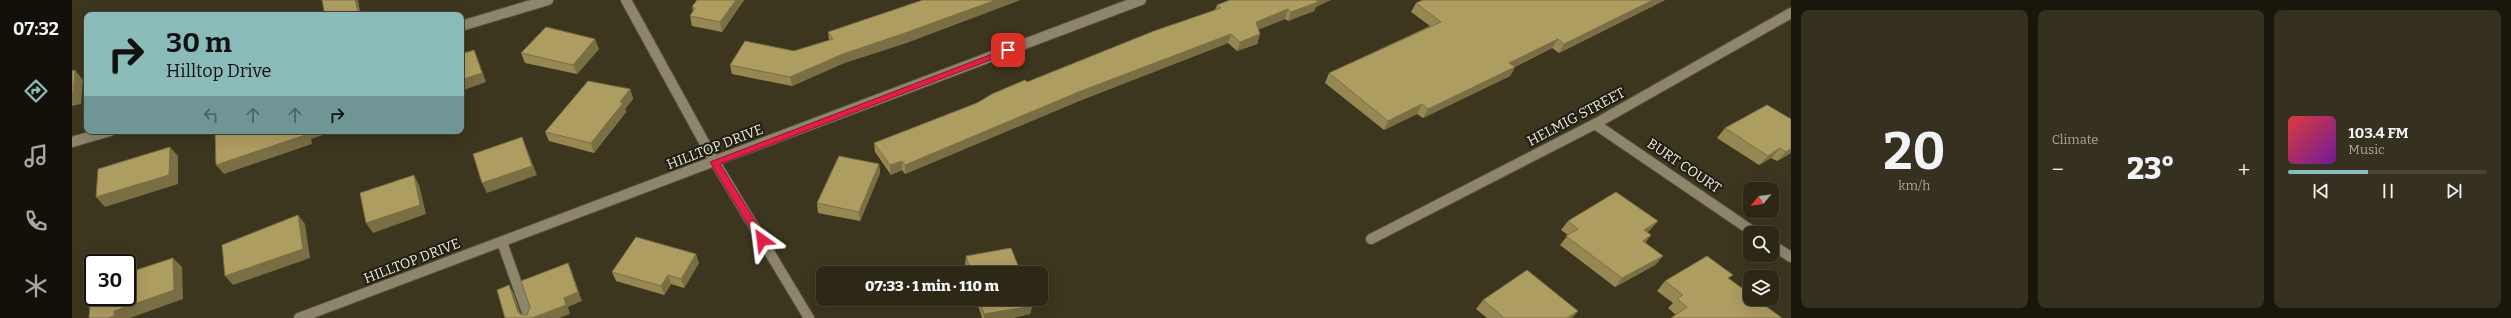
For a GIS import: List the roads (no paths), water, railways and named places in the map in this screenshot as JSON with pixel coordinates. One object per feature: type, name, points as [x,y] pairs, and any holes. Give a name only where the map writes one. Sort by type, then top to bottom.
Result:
[{"type":"street","points":[[464,25],[548,0]]},
{"type":"street","points":[[626,0],[715,162],[809,318]]},
{"type":"street","name":"HILLTOP DRIVE","points":[[299,318],[1141,0]]},
{"type":"street","name":"HELMIG STREET","points":[[1371,239],[1595,124],[1791,14]]},
{"type":"street","name":"BURT COURT","points":[[1595,124],[1745,226]]},
{"type":"street","points":[[72,142],[100,134]]},
{"type":"street","points":[[502,242],[529,318]]},
{"type":"street","points":[[1779,249],[1791,258]]}]
